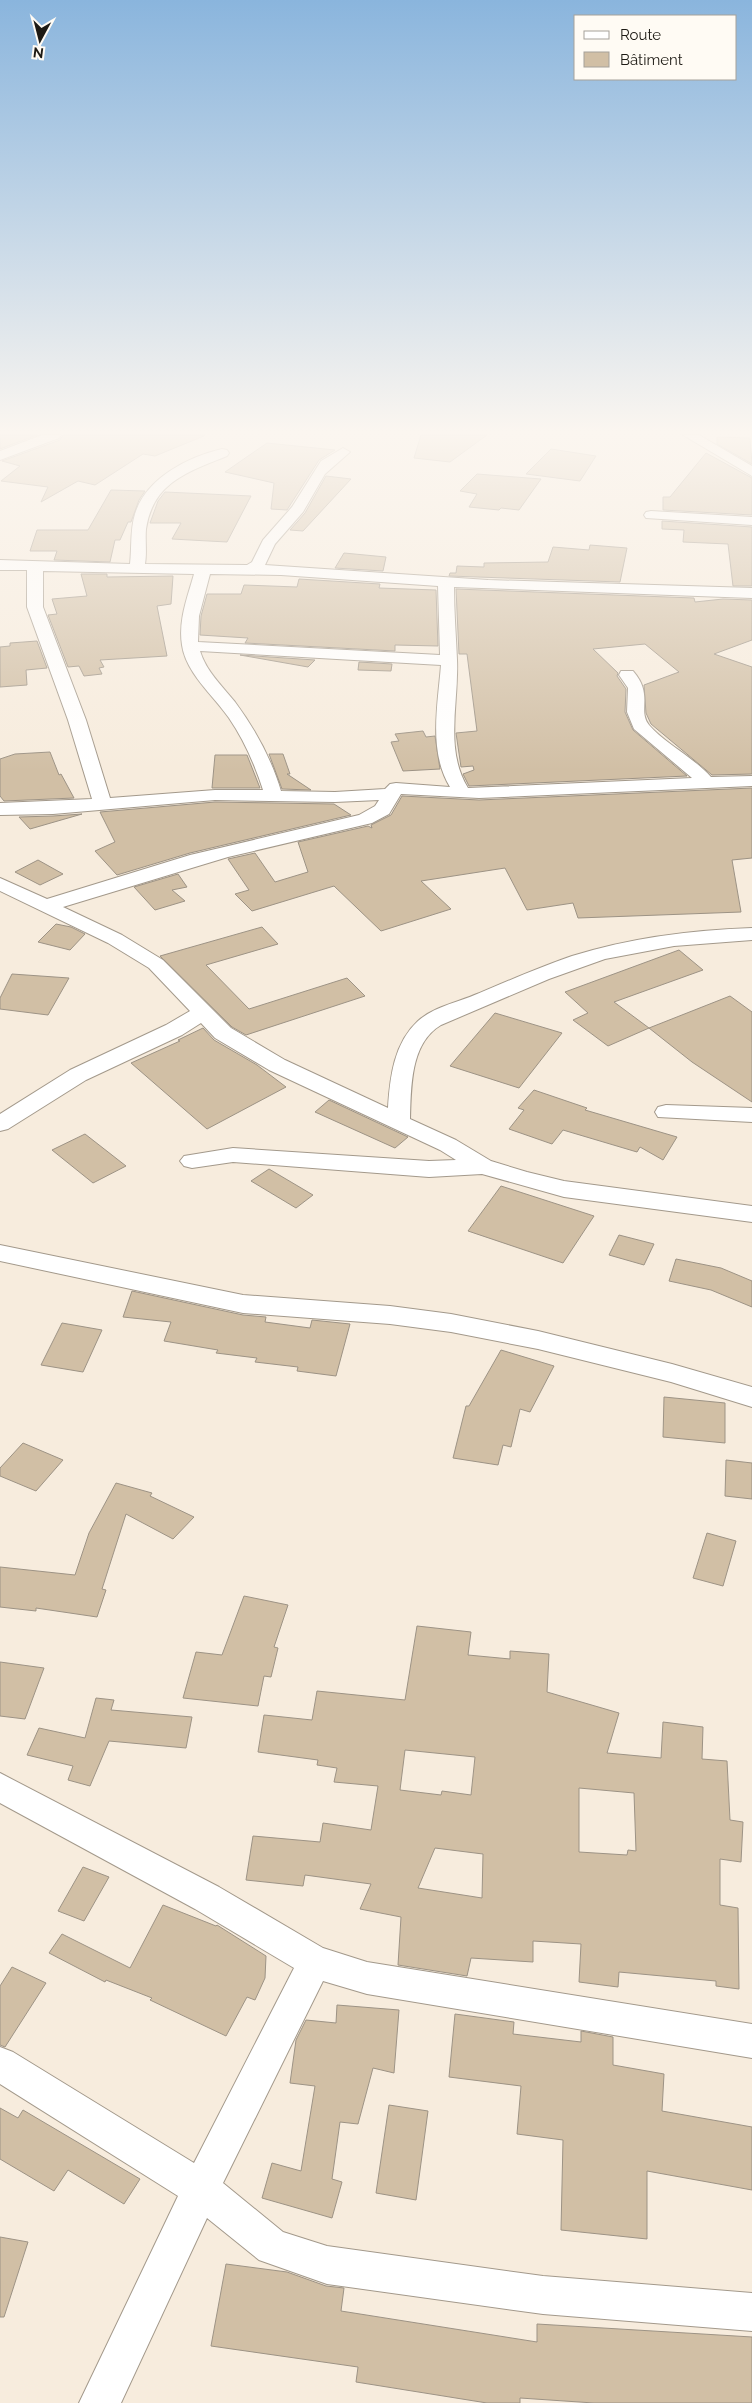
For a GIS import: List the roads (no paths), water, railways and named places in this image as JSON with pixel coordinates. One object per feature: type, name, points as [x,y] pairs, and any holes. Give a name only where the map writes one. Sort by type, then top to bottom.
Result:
[{"type":"street","points":[[137,569],[138,547]]},
{"type":"street","points":[[251,569],[258,564],[266,547]]},
{"type":"street","points":[[0,565],[137,569],[251,569],[598,589],[752,593]]},
{"type":"street","points":[[35,566],[35,607],[50,644],[60,679],[77,720],[103,804]]},
{"type":"street","points":[[203,570],[191,622],[190,646],[206,680],[228,705],[259,753],[274,794]]},
{"type":"street","points":[[446,581],[446,634],[449,660],[446,746],[453,778],[462,793]]},
{"type":"street","points":[[190,646],[384,658],[449,660]]},
{"type":"street","points":[[627,675],[637,688],[638,703],[636,713],[642,727],[688,764],[707,784]]},
{"type":"street","points":[[0,809],[103,804],[215,795],[335,796],[390,794],[396,788],[462,793],[752,781]]},
{"type":"street","points":[[46,905],[68,900],[124,880],[192,860],[365,819],[382,810],[396,788]]},
{"type":"street","points":[[0,884],[115,939],[156,964],[223,1033],[277,1065],[448,1145],[483,1166],[564,1189],[752,1214]]},
{"type":"street","points":[[399,1121],[400,1081],[413,1043],[426,1025],[449,1013],[597,955],[655,943],[699,937],[752,934]]},
{"type":"street","points":[[0,1124],[78,1075],[146,1044],[202,1013]]},
{"type":"street","points":[[666,1112],[752,1115]]},
{"type":"street","points":[[192,1161],[233,1155],[429,1170],[483,1166]]},
{"type":"street","points":[[0,1253],[243,1304],[390,1315],[451,1323],[557,1345],[672,1373],[752,1397]]},
{"type":"street","points":[[0,1788],[207,1898],[315,1962],[367,1978],[602,2018],[752,2041]]},
{"type":"street","points":[[99,2403],[201,2189],[315,1962]]},
{"type":"street","points":[[0,2064],[201,2189],[272,2246],[327,2265],[542,2295],[752,2312]]}]
